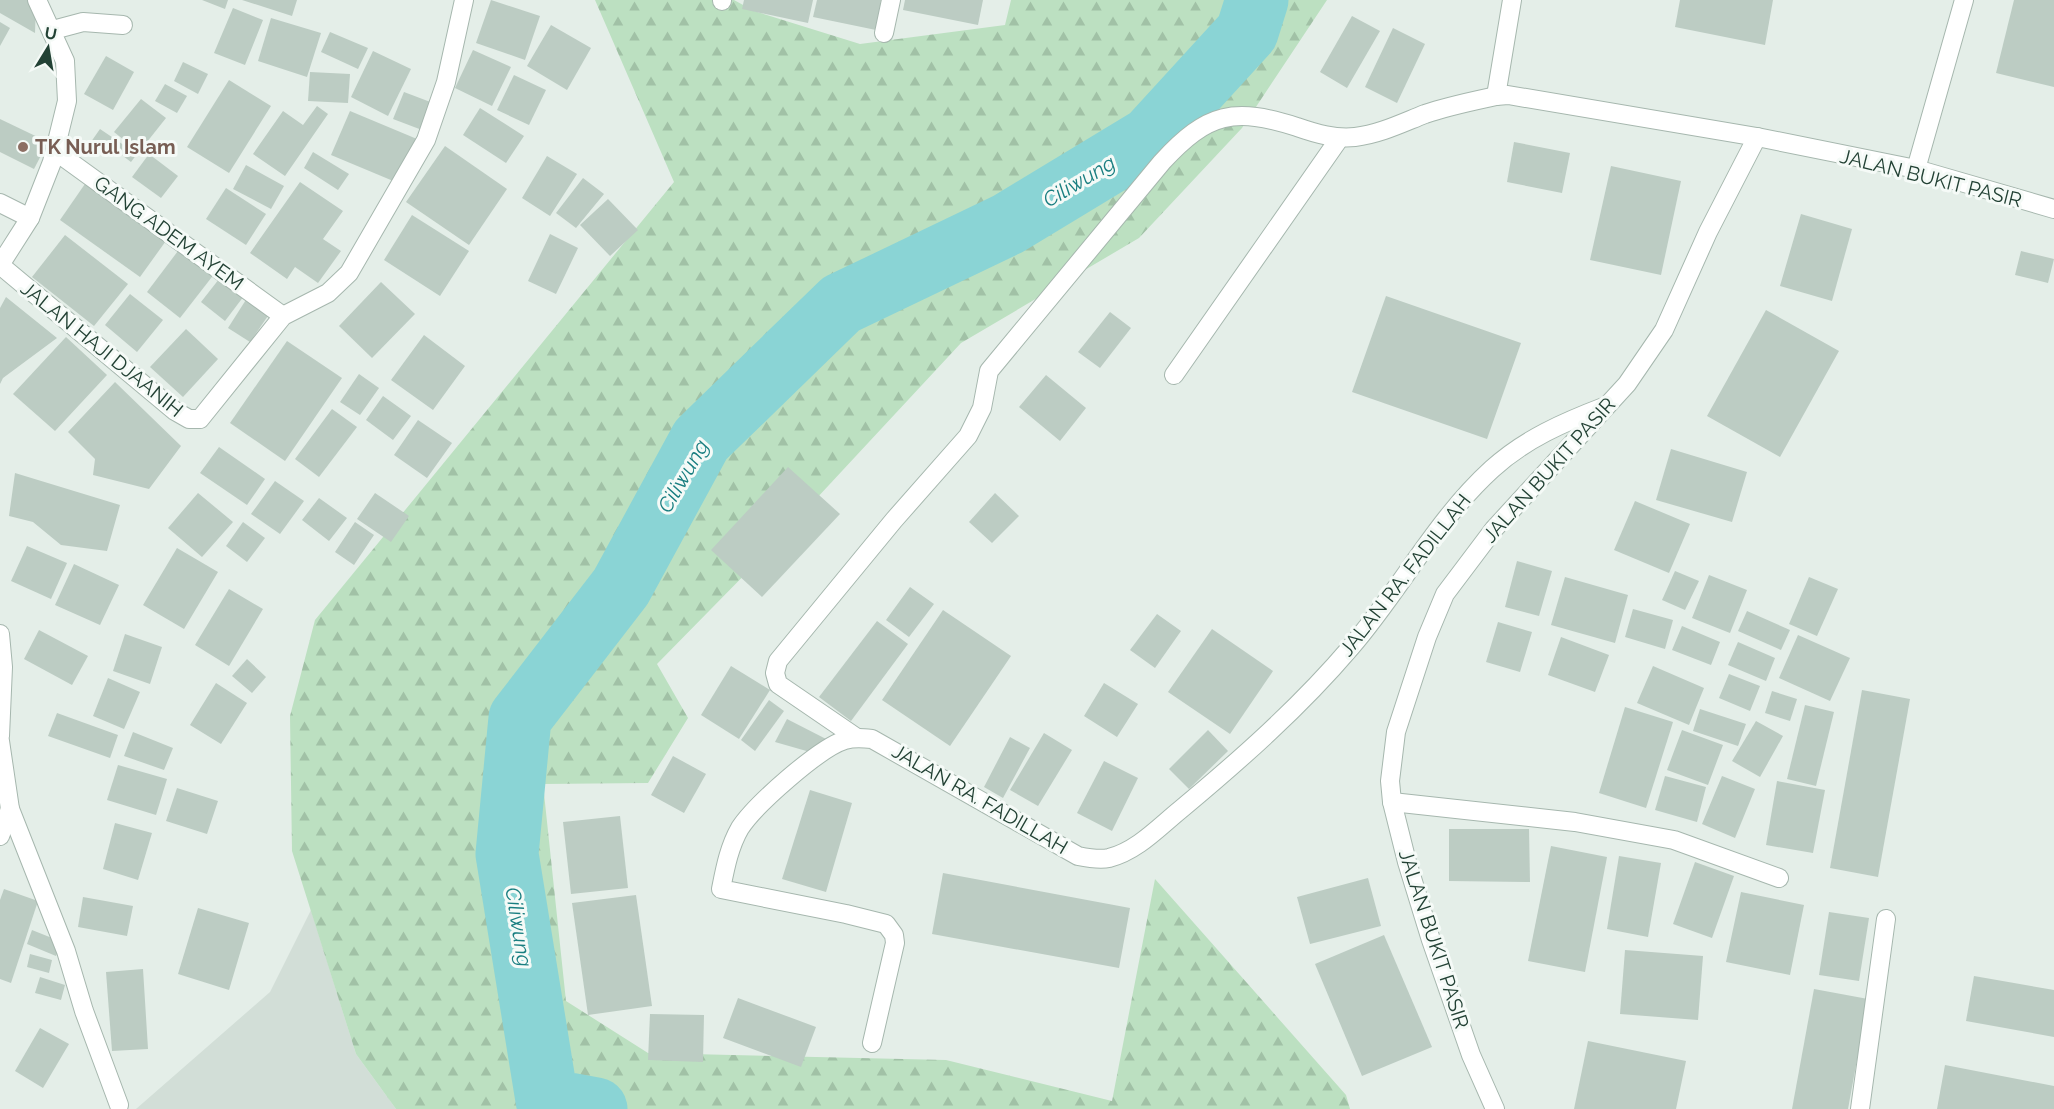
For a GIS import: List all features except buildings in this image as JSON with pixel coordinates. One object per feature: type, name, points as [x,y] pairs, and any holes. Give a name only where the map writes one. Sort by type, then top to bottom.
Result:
[{"type":"street","points":[[0,265],[30,218],[55,151],[69,89],[65,61],[53,30],[37,0]]},
{"type":"street","name":"JALAN HAJI DJAANIH","points":[[0,265],[175,411],[189,419],[200,419],[283,316],[339,286],[349,273],[417,159],[437,114],[464,0]]},
{"type":"street","points":[[884,33],[891,0]]},
{"type":"street","points":[[1496,96],[1512,0]]},
{"type":"street","points":[[1916,170],[1964,0]]},
{"type":"street","points":[[53,30],[83,22],[123,25]]},
{"type":"street","points":[[857,738],[778,684],[775,668],[778,661],[894,520],[968,436],[982,408],[989,371],[1182,140],[1212,122],[1240,115],[1262,117],[1339,139],[1377,134],[1427,113],[1496,96],[1757,137]]},
{"type":"street","name":"JALAN BUKIT PASIR","points":[[1495,1109],[1471,1054],[1431,940],[1392,801],[1390,781],[1396,732],[1427,637],[1445,594],[1494,529],[1627,384],[1664,330],[1708,232],[1757,137],[1916,170],[2054,209]]},
{"type":"street","points":[[1174,375],[1339,139]]},
{"type":"street","name":"GANG ADEM AYEM","points":[[55,151],[283,316]]},
{"type":"street","points":[[0,203],[30,218]]},
{"type":"street","name":"JALAN RA. FADILLAH","points":[[857,738],[873,739],[888,745],[933,775],[1078,856],[1109,858],[1124,852],[1148,836],[1256,745],[1330,670],[1384,606],[1443,521],[1491,470],[1507,456],[1549,429],[1606,406]]},
{"type":"street","points":[[0,634],[3,667],[0,739],[10,809],[66,951],[84,1011],[119,1105]]},
{"type":"street","points":[[857,738],[844,740],[825,751],[758,806],[740,828],[732,845],[721,889],[886,924],[894,935],[895,943],[872,1043]]},
{"type":"street","points":[[1392,801],[1575,822],[1674,840],[1779,878]]},
{"type":"street","points":[[0,836],[10,809]]},
{"type":"street","points":[[1860,1109],[1886,919]]},
{"type":"shaded area","points":[[311,910],[356,1054],[396,1109],[136,1109],[270,992]]},
{"type":"green space","points":[[595,0],[734,0],[754,11],[860,44],[1005,25],[1011,0],[1327,0],[1242,128],[1139,238],[961,343],[763,556],[657,664],[688,718],[648,783],[543,784],[566,1001],[648,1053],[946,1060],[1112,1101],[1155,879],[1346,1095],[1350,1109],[396,1109],[356,1054],[292,851],[290,716],[315,620],[674,182]]},
{"type":"waterway","name":"Ciliwung","points":[[596,1109],[547,1100],[507,854],[520,718],[621,587],[701,440],[841,304],[1008,224],[1150,138],[1247,32],[1257,0]]},
{"type":"place","name":"TK Nurul Islam","points":[[23,147]]}]
